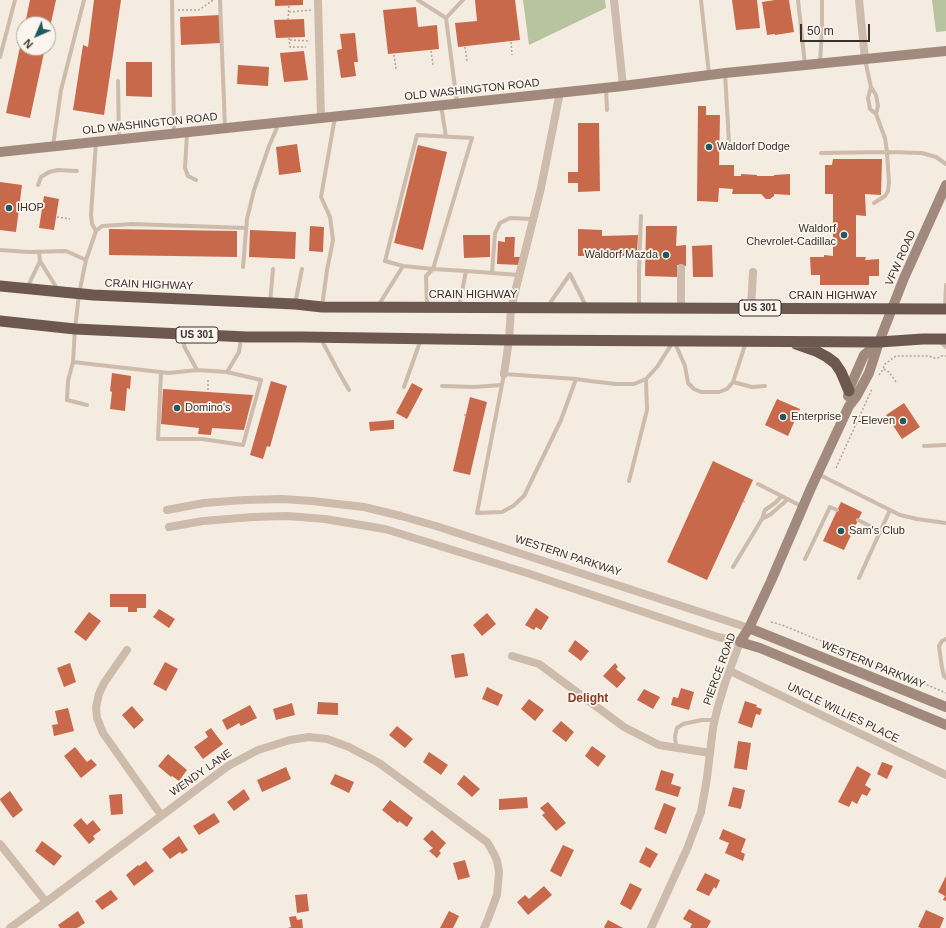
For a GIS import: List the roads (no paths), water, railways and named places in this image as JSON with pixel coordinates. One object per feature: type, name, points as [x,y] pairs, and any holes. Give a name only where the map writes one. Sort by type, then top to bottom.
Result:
[{"type":"highway","name":"CRAIN HIGHWAY","points":[[0,286],[101,296],[295,304],[322,307],[945,309]]},
{"type":"highway","name":"US 301","points":[[0,321],[75,329],[241,337],[879,342],[941,339]]},
{"type":"highway","points":[[787,341],[816,351],[835,363],[841,372],[849,391]]},
{"type":"main road","name":"OLD WASHINGTON ROAD","points":[[0,152],[623,86],[725,73],[946,51]]},
{"type":"main road","name":"VFW ROAD","points":[[879,342],[904,278],[946,185]]},
{"type":"main road","name":"PIERCE ROAD","points":[[849,406],[847,398],[850,387],[864,355],[879,342]]},
{"type":"main road","name":"PIERCE ROAD","points":[[740,642],[749,628],[772,581],[803,507],[849,406],[856,398],[869,373],[879,342]]},
{"type":"main road","name":"WESTERN PARKWAY","points":[[749,628],[946,707]]},
{"type":"main road","points":[[740,642],[760,648],[946,726]]},
{"type":"street","points":[[318,0],[321,118]]},
{"type":"street","points":[[614,0],[623,86]]},
{"type":"street","points":[[859,0],[865,59]]},
{"type":"street","points":[[504,374],[509,340],[511,308],[541,188],[560,92]]},
{"type":"street","points":[[681,268],[681,308]]},
{"type":"street","points":[[751,308],[753,272]]},
{"type":"street","name":"WESTERN PARKWAY","points":[[167,510],[204,503],[282,499],[312,501],[364,508],[401,516],[436,526],[749,628]]},
{"type":"street","points":[[169,527],[203,521],[287,516],[325,519],[386,529],[527,573],[718,637],[740,642]]},
{"type":"street","name":"PIERCE ROAD","points":[[651,928],[687,849],[701,812],[717,710],[740,642]]},
{"type":"street","points":[[127,650],[104,683],[99,694],[96,707],[98,718],[103,734],[161,815]]},
{"type":"street","points":[[512,656],[539,664],[624,727],[658,745],[710,753]]},
{"type":"street","name":"UNCLE WILLIES PLACE","points":[[730,671],[946,774]]},
{"type":"street","name":"WENDY LANE","points":[[10,928],[228,766],[258,750],[290,740],[309,737],[327,739],[379,763],[487,842],[497,861],[499,876],[496,895],[484,928]]},
{"type":"street","points":[[0,844],[46,902]]},
{"type":"lane","points":[[0,57],[15,0]]},
{"type":"lane","points":[[53,146],[61,90],[84,0]]},
{"type":"lane","points":[[172,0],[174,134]]},
{"type":"lane","points":[[220,0],[225,128]]},
{"type":"lane","points":[[418,0],[446,18],[457,103]]},
{"type":"lane","points":[[446,18],[463,0]]},
{"type":"lane","points":[[701,0],[709,75]]},
{"type":"lane","points":[[798,0],[805,66]]},
{"type":"lane","points":[[820,64],[822,0]]},
{"type":"lane","points":[[865,59],[871,87],[876,95],[878,106],[876,114]]},
{"type":"lane","points":[[725,73],[729,143]]},
{"type":"lane","points":[[118,81],[119,139]]},
{"type":"lane","points":[[606,87],[607,110]]},
{"type":"lane","points":[[871,87],[868,98],[869,104],[870,109],[876,114],[885,138],[889,182],[888,191],[885,196],[874,203]]},
{"type":"lane","points":[[441,105],[446,137]]},
{"type":"lane","points":[[322,307],[333,240],[330,217],[321,198],[335,116]]},
{"type":"lane","points":[[243,268],[247,219],[254,190],[269,146],[280,122]]},
{"type":"lane","points":[[188,132],[184,168],[188,176],[196,180]]},
{"type":"lane","points":[[427,308],[426,276],[433,269],[472,138],[417,135],[385,261],[403,266],[433,269],[492,273],[520,276]]},
{"type":"lane","points":[[96,142],[90,215],[92,224],[96,231]]},
{"type":"lane","points":[[821,153],[887,152],[922,154],[936,157],[946,164]]},
{"type":"lane","points":[[38,185],[41,177],[49,172],[58,170],[77,171]]},
{"type":"lane","points":[[639,308],[638,270],[641,216]]},
{"type":"lane","points":[[492,273],[495,233],[500,223],[510,218],[533,219]]},
{"type":"lane","points":[[87,405],[68,400],[68,381],[73,362],[79,294],[86,260],[96,231],[102,226],[132,224],[246,228]]},
{"type":"lane","points":[[0,250],[66,252],[86,260]]},
{"type":"lane","points":[[39,252],[40,261],[59,292]]},
{"type":"lane","points":[[26,288],[40,261]]},
{"type":"lane","points":[[377,308],[403,266]]},
{"type":"lane","points":[[270,303],[273,268]]},
{"type":"lane","points":[[295,304],[302,269]]},
{"type":"lane","points":[[458,308],[466,271]]},
{"type":"lane","points":[[547,308],[570,274],[587,308]]},
{"type":"lane","points":[[945,309],[946,285]]},
{"type":"lane","points":[[185,334],[184,346],[197,370]]},
{"type":"lane","points":[[227,372],[239,352],[241,337]]},
{"type":"lane","points":[[320,337],[349,390]]},
{"type":"lane","points":[[404,387],[421,339]]},
{"type":"lane","points":[[941,339],[946,347]]},
{"type":"lane","points":[[576,380],[561,420],[524,496],[513,506],[502,512],[477,513],[504,374],[576,380],[616,384],[634,384],[646,379],[657,367],[674,341]]},
{"type":"lane","points":[[674,341],[685,366],[688,382],[701,392],[719,392],[727,389],[733,382],[746,341]]},
{"type":"lane","points":[[73,362],[161,372],[169,373],[197,370],[227,372],[261,380],[243,445],[202,439],[158,439],[161,372]]},
{"type":"lane","points":[[629,481],[648,410],[646,379]]},
{"type":"lane","points":[[733,382],[752,387],[765,386]]},
{"type":"lane","points":[[442,386],[502,385]]},
{"type":"lane","points":[[924,446],[946,445]]},
{"type":"lane","points":[[818,474],[900,515],[946,523]]},
{"type":"lane","points":[[758,484],[803,507]]},
{"type":"lane","points":[[733,567],[762,519],[765,510],[782,496]]},
{"type":"lane","points":[[762,519],[771,514],[788,499]]},
{"type":"lane","points":[[805,559],[830,507],[837,510]]},
{"type":"lane","points":[[859,578],[890,510]]},
{"type":"lane","points":[[858,520],[880,531]]},
{"type":"lane","points":[[946,639],[942,641],[939,646],[942,668],[946,678]]},
{"type":"lane","points":[[676,748],[675,736],[677,728],[683,724],[702,720],[715,720]]},
{"type":"place","name":"Waldorf Dodge","points":[[709,147]]},
{"type":"place","name":"IHOP","points":[[9,208]]},
{"type":"place","name":"Waldorf Chevrolet-Cadillac","points":[[844,235]]},
{"type":"place","name":"Waldorf Mazda","points":[[666,255]]},
{"type":"place","name":"Domino's","points":[[177,408]]},
{"type":"place","name":"Enterprise","points":[[783,417]]},
{"type":"place","name":"7-Eleven","points":[[903,421]]},
{"type":"place","name":"Sam's Club","points":[[841,531]]},
{"type":"district","name":"Delight","points":[[588,699]]}]
